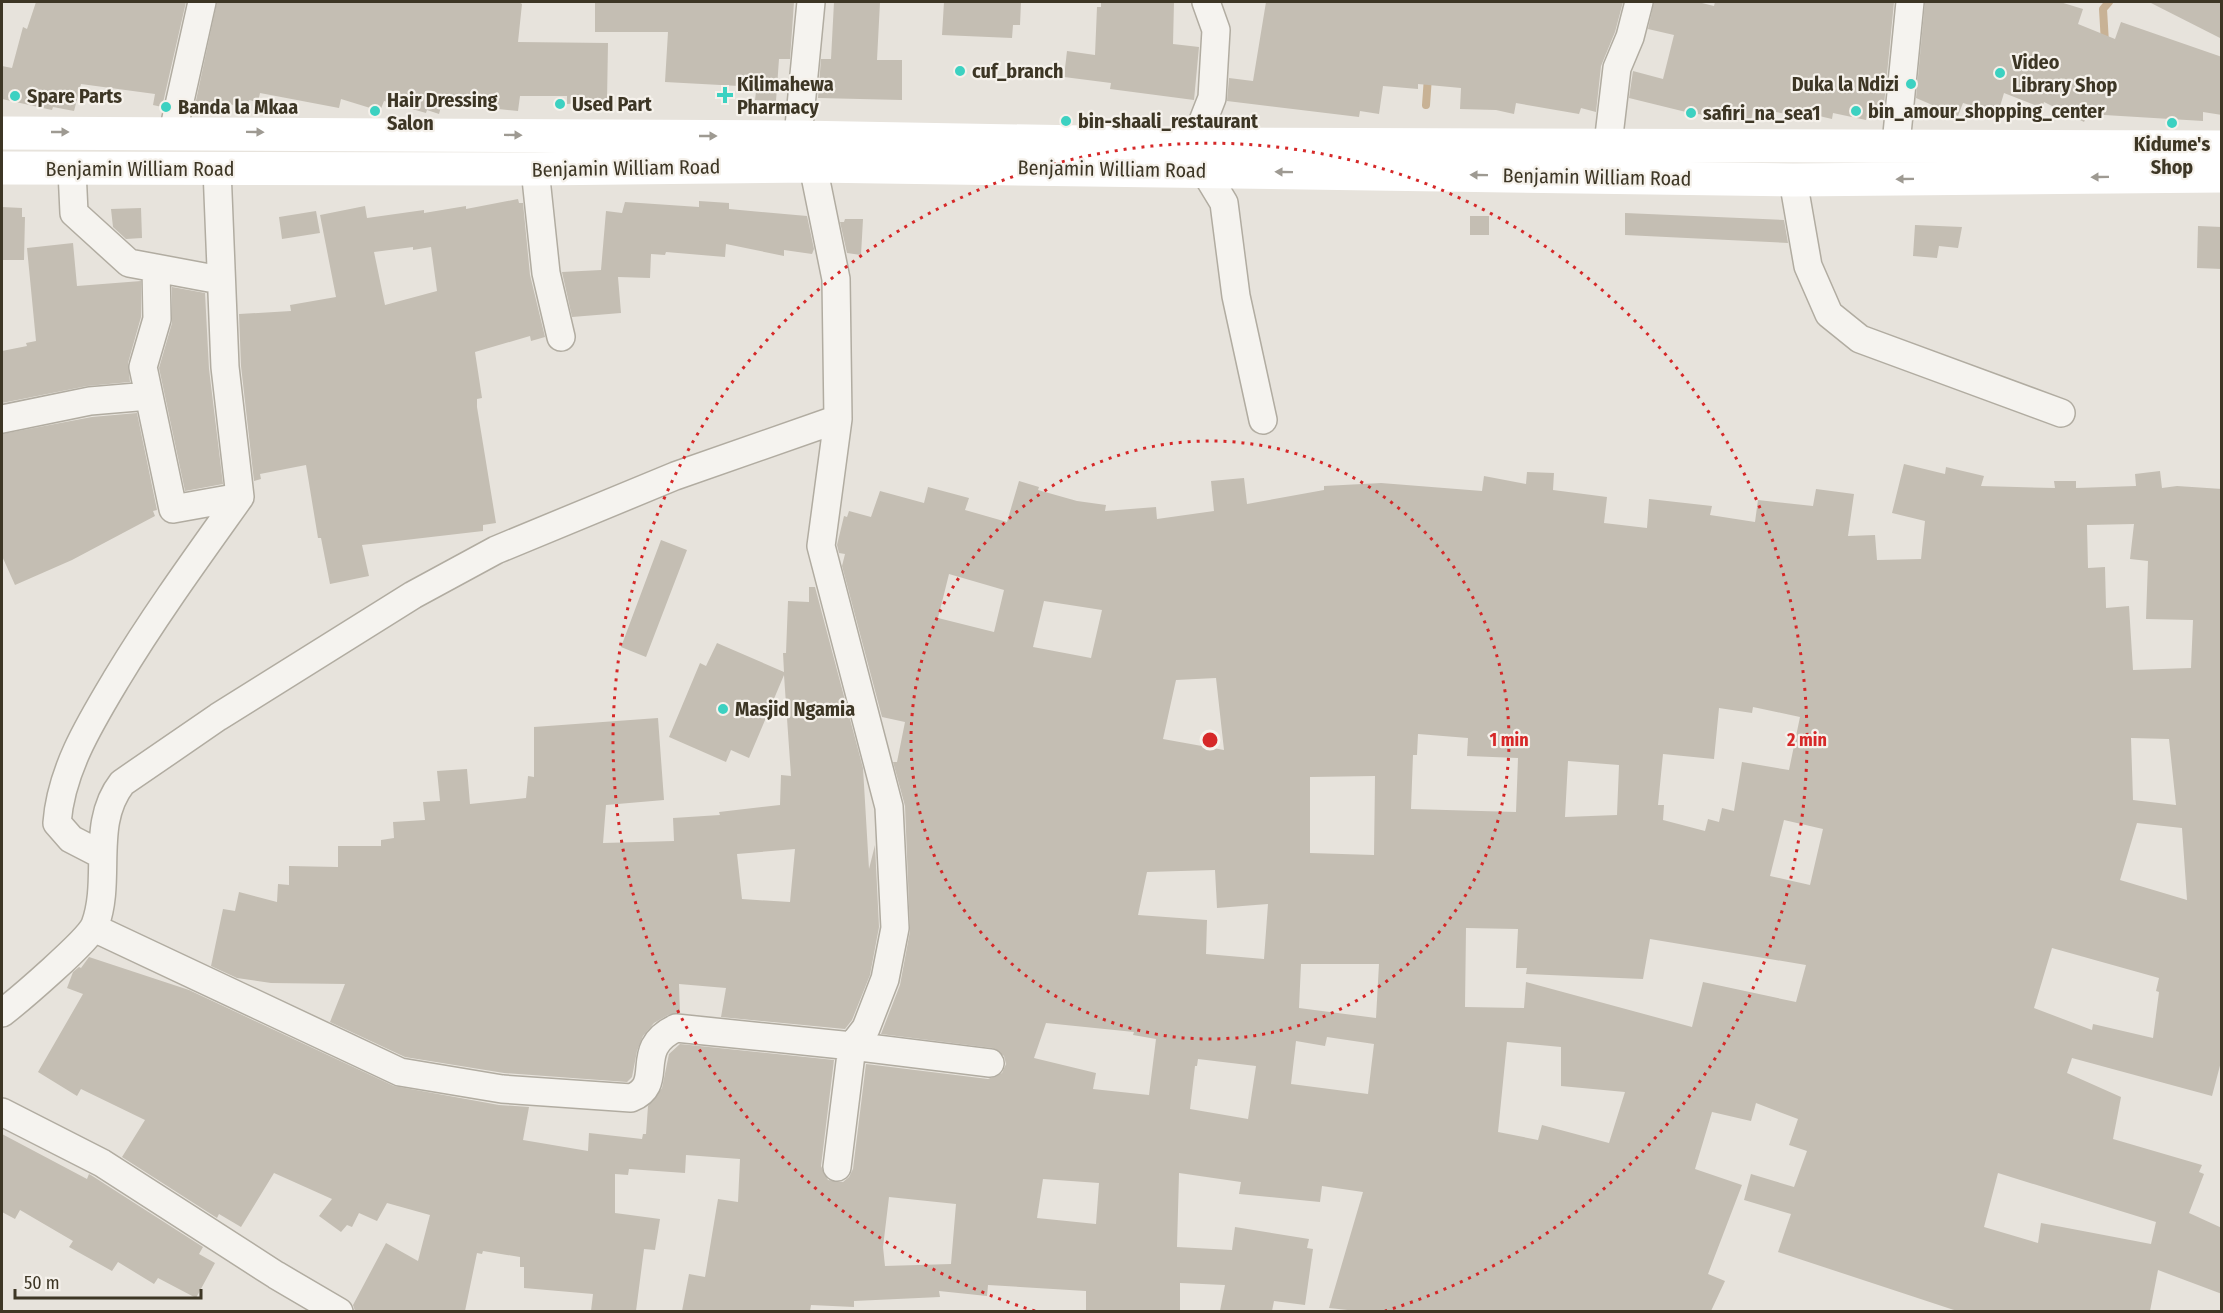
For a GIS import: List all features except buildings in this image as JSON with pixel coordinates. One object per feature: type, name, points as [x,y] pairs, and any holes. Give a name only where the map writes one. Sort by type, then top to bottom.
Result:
[{"type":"main road","name":"Benjamin William Road","points":[[2,133],[174,132],[798,137],[1199,157],[1793,180],[2222,176]]},
{"type":"main road","name":"Benjamin William Road","points":[[2,168],[217,170],[813,166],[1608,144],[2222,147]]},
{"type":"street","points":[[174,132],[202,2]]},
{"type":"street","points":[[798,137],[811,2]]},
{"type":"street","points":[[1206,2],[1216,30],[1212,98],[1199,157],[1224,203],[1236,296],[1263,420]]},
{"type":"street","points":[[1608,144],[1617,68],[1630,37],[1639,2]]},
{"type":"street","points":[[1896,144],[1910,2]]},
{"type":"street","points":[[813,166],[836,279],[838,419],[821,546],[889,807],[895,928],[885,980],[866,1028],[852,1046],[837,1167]]},
{"type":"street","points":[[535,169],[546,273],[561,338]]},
{"type":"street","points":[[72,170],[74,213],[129,263],[220,280]]},
{"type":"street","points":[[102,855],[71,839],[57,823],[58,802],[69,768],[96,713],[150,623],[240,497],[225,367],[217,170]]},
{"type":"street","points":[[1793,180],[1808,266],[1828,314],[1860,339],[2061,413]]},
{"type":"street","points":[[156,268],[157,320],[143,367],[173,509],[240,497]]},
{"type":"street","points":[[2,419],[90,401],[149,396]]},
{"type":"street","points":[[2,1014],[94,928],[100,901],[106,811],[113,794],[122,783],[218,717],[413,595],[496,550],[675,476],[838,419]]},
{"type":"street","points":[[94,928],[399,1072],[502,1089],[631,1098],[642,1094],[647,1086],[652,1046],[662,1034],[675,1028],[990,1063]]},
{"type":"street","points":[[2,1112],[102,1163],[276,1275],[339,1311]]},
{"type":"waterway","points":[[2105,43],[2103,9],[2109,2]]},
{"type":"waterway","points":[[1426,105],[1428,77]]},
{"type":"place","name":"cuf_branch","points":[[960,71]]},
{"type":"place","name":"Video Library Shop","points":[[2000,73]]},
{"type":"place","name":"Duka la Ndizi","points":[[1911,84]]},
{"type":"place","name":"Kilimahewa Pharmacy","points":[[725,95]]},
{"type":"place","name":"Spare Parts","points":[[15,96]]},
{"type":"place","name":"Used Part","points":[[560,104]]},
{"type":"place","name":"Banda la Mkaa","points":[[166,107]]},
{"type":"place","name":"Hair Dressing Salon","points":[[375,111]]},
{"type":"place","name":"bin_amour_shopping_center","points":[[1856,111]]},
{"type":"place","name":"safiri_na_sea1","points":[[1691,113]]},
{"type":"place","name":"bin-shaali_restaurant","points":[[1066,121]]},
{"type":"place","name":"Kidume's Shop","points":[[2172,123]]},
{"type":"place","name":"Masjid Ngamia","points":[[723,709]]}]
